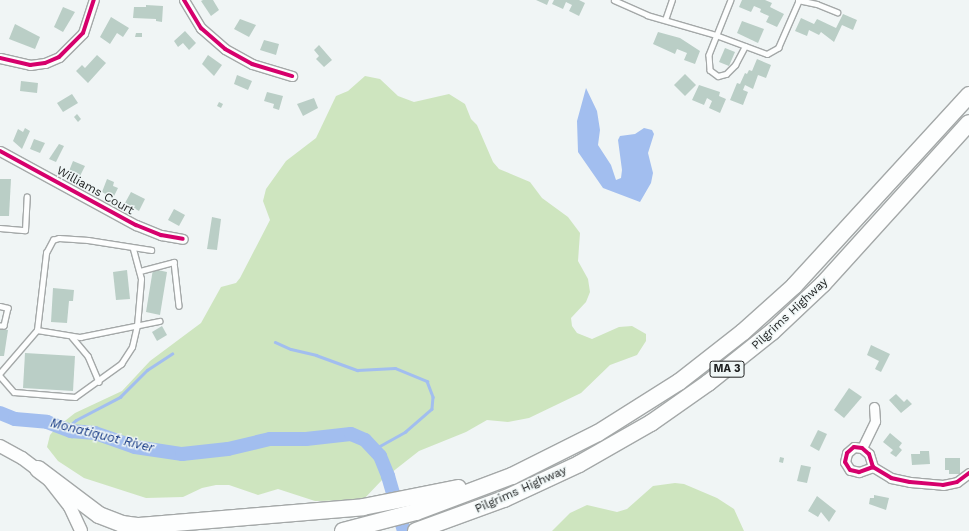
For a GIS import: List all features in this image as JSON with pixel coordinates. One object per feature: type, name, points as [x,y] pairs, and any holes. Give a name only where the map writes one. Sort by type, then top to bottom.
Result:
[{"type":"highway","name":"Pilgrims Highway","points":[[414,505],[497,477],[562,452],[679,382],[765,314],[833,247],[969,95]]},
{"type":"highway","name":"Pilgrims Highway","points":[[419,530],[504,499],[579,464],[674,408],[772,332],[832,274],[969,123]]},
{"type":"highway","points":[[448,531],[506,505],[579,464]]},
{"type":"highway","points":[[38,469],[99,515],[127,525],[375,506],[414,505]]},
{"type":"highway","points":[[343,531],[380,522],[414,505]]},
{"type":"main road","points":[[0,445],[38,469],[64,498],[81,531]]},
{"type":"street","points":[[0,58],[30,65],[60,57],[83,33],[94,0]]},
{"type":"street","points":[[184,0],[201,28],[225,49],[252,64],[292,76]]},
{"type":"street","name":"Williams Court","points":[[0,151],[136,226],[161,235],[183,239]]},
{"type":"street","points":[[862,448],[875,421],[874,407]]},
{"type":"street","points":[[872,467],[869,454],[862,448],[856,447],[848,451],[845,460],[847,466],[857,472],[872,467],[895,479],[928,485],[953,483],[969,473]]},
{"type":"lane","points":[[614,0],[641,13],[716,35],[764,54],[773,52],[778,48],[798,0],[817,4],[837,12]]},
{"type":"lane","points":[[665,20],[672,0]]},
{"type":"lane","points":[[731,0],[716,35],[708,64],[710,70],[718,76],[724,76],[733,69],[744,46]]},
{"type":"lane","points":[[0,228],[25,230],[27,197]]},
{"type":"lane","points":[[133,249],[140,270],[138,326],[126,359],[99,382],[73,397],[17,392],[10,389],[0,374],[37,330],[46,253],[53,240],[63,238],[88,240],[133,249],[151,250]]},
{"type":"lane","points":[[140,270],[174,262],[179,306]]},
{"type":"lane","points":[[0,306],[8,308],[4,326],[0,326]]},
{"type":"lane","points":[[37,330],[72,337],[159,322]]},
{"type":"lane","points":[[72,337],[88,356],[99,382]]},
{"type":"green space","points":[[365,76],[380,79],[398,96],[414,102],[449,94],[465,104],[471,119],[477,125],[493,162],[499,169],[530,182],[542,198],[568,217],[580,233],[578,261],[588,279],[590,292],[586,302],[571,318],[572,326],[577,333],[592,339],[619,327],[632,326],[646,334],[646,341],[637,355],[610,365],[581,393],[529,418],[508,422],[487,420],[466,432],[419,451],[382,480],[363,500],[315,501],[278,489],[258,495],[229,485],[216,485],[202,488],[183,497],[146,498],[84,478],[58,461],[47,447],[50,435],[56,428],[75,413],[122,391],[150,361],[201,323],[221,287],[236,283],[240,278],[270,220],[263,201],[266,189],[286,161],[316,138],[336,96],[348,91]]},
{"type":"green space","points":[[675,483],[684,484],[717,498],[734,509],[744,531],[552,531],[570,513],[587,505],[617,512],[627,509],[653,486]]},
{"type":"water","points":[[586,88],[597,111],[600,130],[598,145],[611,165],[616,180],[621,178],[622,170],[618,140],[620,136],[635,134],[644,128],[652,130],[654,134],[648,153],[653,173],[651,183],[640,202],[603,188],[578,152],[577,121]]},
{"type":"building","points":[[213,0],[219,10],[211,16],[201,1]]},
{"type":"building","points":[[536,0],[549,0],[547,5]]},
{"type":"building","points":[[554,0],[579,0],[585,3],[579,16],[569,11],[572,5],[566,2],[563,9],[552,4]]},
{"type":"building","points":[[742,0],[765,0],[772,3],[770,7],[784,14],[777,27],[766,22],[769,16],[760,12],[761,9],[754,6],[751,12],[739,7]]},
{"type":"building","points":[[146,5],[163,6],[162,22],[156,21],[156,19],[133,18],[134,7],[146,7]]},
{"type":"building","points":[[63,7],[75,12],[63,32],[54,27]]},
{"type":"building","points":[[843,14],[857,20],[853,30],[842,25],[834,42],[821,32],[819,35],[809,30],[807,36],[795,31],[801,18],[814,24],[817,19],[836,28]]},
{"type":"building","points":[[111,17],[129,28],[123,37],[117,33],[110,44],[100,37]]},
{"type":"building","points":[[240,19],[256,25],[249,37],[234,29]]},
{"type":"building","points":[[742,21],[764,29],[758,43],[737,33]]},
{"type":"building","points":[[15,24],[40,37],[35,49],[9,39]]},
{"type":"building","points":[[185,31],[196,43],[189,50],[183,43],[178,47],[174,41]]},
{"type":"building","points":[[658,32],[680,38],[700,51],[695,64],[684,60],[687,53],[677,49],[675,54],[653,44]]},
{"type":"building","points":[[136,33],[142,33],[142,37],[135,37]]},
{"type":"building","points":[[264,40],[279,44],[276,55],[260,50]]},
{"type":"building","points":[[319,45],[332,60],[324,67],[316,59],[319,56],[314,50]]},
{"type":"building","points":[[725,48],[735,52],[729,66],[719,62]]},
{"type":"building","points":[[97,55],[106,63],[88,83],[76,71],[82,65],[85,68]]},
{"type":"building","points":[[208,55],[222,65],[214,76],[202,64]]},
{"type":"building","points":[[757,59],[771,65],[766,78],[758,75],[753,89],[745,85],[743,90],[748,92],[743,105],[730,100],[737,83],[740,84],[745,73],[747,74],[749,70],[752,71]]},
{"type":"building","points":[[685,74],[696,85],[685,96],[674,85]]},
{"type":"building","points":[[237,75],[252,81],[248,90],[234,84]]},
{"type":"building","points":[[21,81],[38,83],[37,93],[20,91]]},
{"type":"building","points":[[699,85],[720,92],[719,96],[726,99],[720,113],[709,108],[712,101],[707,98],[704,105],[692,100]]},
{"type":"building","points":[[267,92],[283,96],[279,110],[273,108],[274,104],[264,101]]},
{"type":"building","points":[[72,94],[78,103],[63,112],[57,103]]},
{"type":"building","points":[[314,98],[318,108],[303,116],[297,104]]},
{"type":"building","points":[[219,102],[223,104],[221,108],[217,106]]},
{"type":"building","points":[[77,114],[81,119],[78,122],[74,117]]},
{"type":"building","points":[[25,128],[30,131],[22,149],[13,141],[18,129],[23,132]]},
{"type":"building","points":[[34,139],[45,143],[40,153],[30,149]]},
{"type":"building","points":[[59,144],[64,146],[56,162],[49,159]]},
{"type":"building","points":[[73,161],[85,166],[80,176],[69,171]]},
{"type":"building","points":[[0,179],[11,179],[9,216],[0,216]]},
{"type":"building","points":[[107,179],[114,182],[113,186],[118,188],[113,198],[102,192]]},
{"type":"building","points":[[131,192],[145,199],[139,211],[125,203]]},
{"type":"building","points":[[174,209],[185,215],[179,226],[168,220]]},
{"type":"building","points":[[212,217],[221,219],[217,250],[207,249]]},
{"type":"building","points":[[153,269],[167,272],[160,315],[146,312]]},
{"type":"building","points":[[127,270],[130,299],[116,300],[113,272]]},
{"type":"building","points":[[53,288],[74,290],[73,301],[69,301],[67,323],[51,322]]},
{"type":"building","points":[[162,326],[167,335],[157,341],[152,332]]},
{"type":"building","points":[[0,329],[8,330],[4,356],[0,356]]},
{"type":"building","points":[[871,345],[890,354],[881,372],[875,369],[879,361],[867,355]]},
{"type":"building","points":[[25,353],[75,356],[73,391],[23,388]]},
{"type":"building","points":[[849,388],[862,397],[844,418],[834,410]]},
{"type":"building","points":[[896,394],[904,402],[907,399],[912,404],[901,413],[889,400]]},
{"type":"building","points":[[818,430],[827,434],[819,451],[810,446]]},
{"type":"building","points":[[890,433],[902,443],[899,447],[902,450],[896,457],[890,453],[893,450],[883,442]]},
{"type":"building","points":[[920,451],[929,451],[930,464],[912,465],[911,454],[920,454]]},
{"type":"building","points":[[780,457],[784,458],[783,463],[779,462]]},
{"type":"building","points":[[945,458],[960,458],[960,474],[949,474],[949,470],[945,470]]},
{"type":"building","points":[[801,465],[811,467],[807,483],[797,481]]},
{"type":"building","points":[[874,495],[889,498],[886,510],[869,504],[870,498],[874,498]]},
{"type":"building","points":[[817,496],[836,511],[829,522],[821,512],[818,517],[808,511]]},
{"type":"waterway","points":[[275,342],[291,349],[316,355],[357,370],[395,368],[427,381],[433,397],[432,409],[406,432],[375,449]]},
{"type":"waterway","points":[[66,429],[76,420],[120,397],[147,370],[172,354]]},
{"type":"waterway","name":"Monatiquot River","points":[[0,413],[15,419],[47,422],[71,431],[95,433],[135,447],[182,454],[228,449],[270,439],[306,439],[351,434],[365,440],[380,456],[388,476],[404,531]]},
{"type":"cycle path","points":[[0,58],[30,65],[45,63],[59,57],[83,33],[94,0]]},
{"type":"cycle path","points":[[184,0],[201,28],[225,49],[252,64],[292,76]]},
{"type":"cycle path","points":[[0,151],[136,225],[161,235],[183,239]]},
{"type":"cycle path","points":[[873,467],[859,472],[850,470],[845,462],[847,453],[854,447],[862,448],[869,454],[873,467],[891,478],[910,482],[943,485],[957,482],[969,473]]}]
